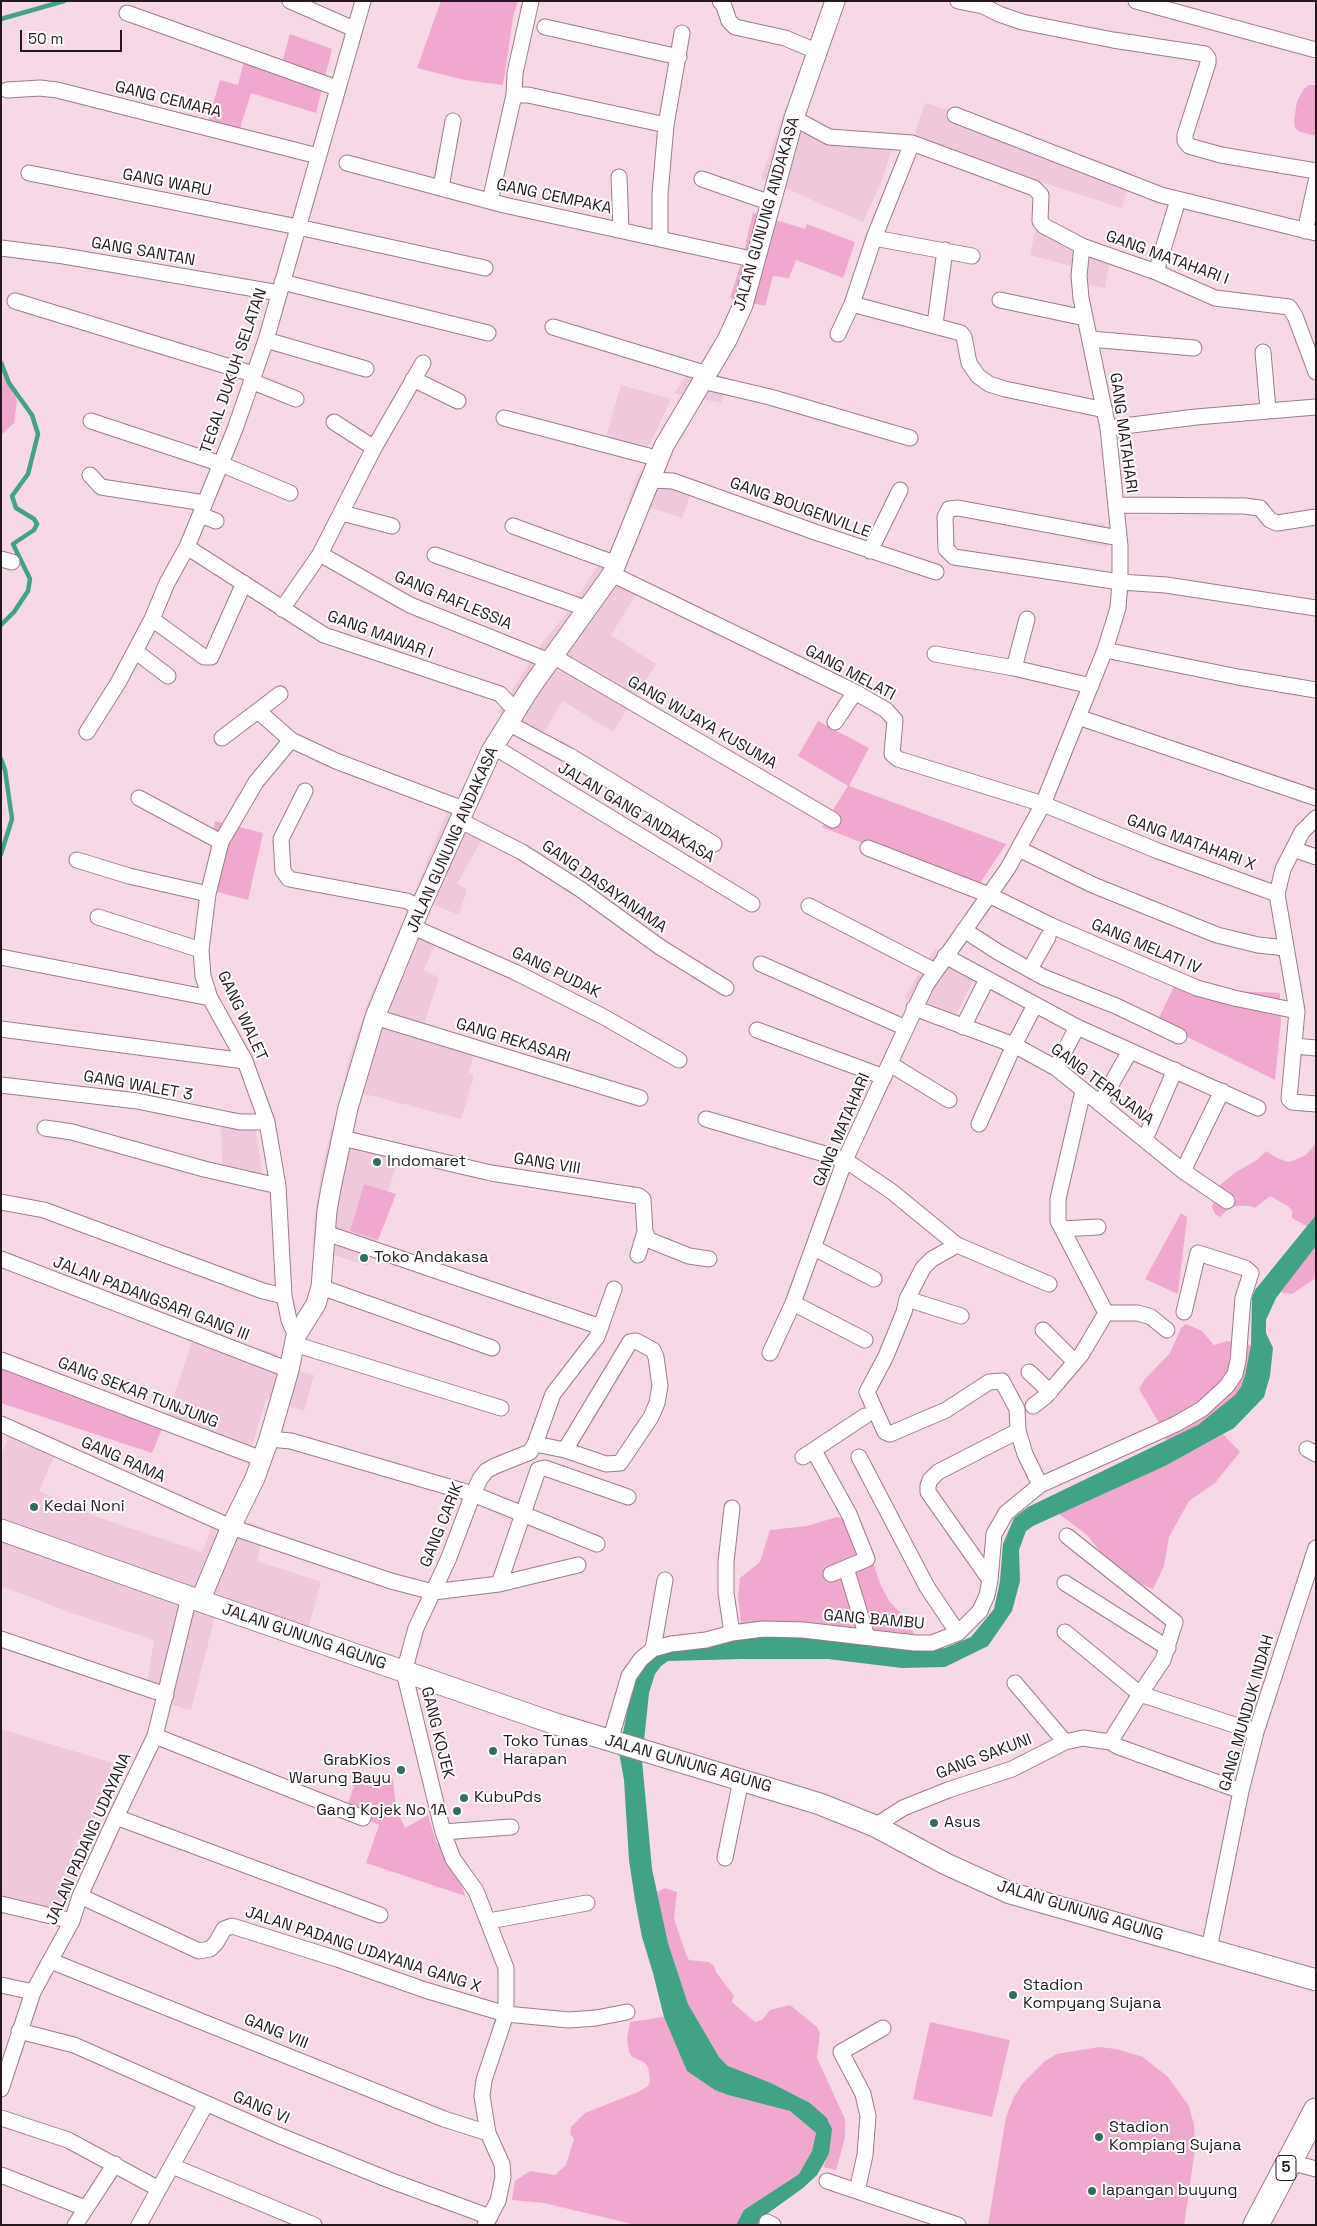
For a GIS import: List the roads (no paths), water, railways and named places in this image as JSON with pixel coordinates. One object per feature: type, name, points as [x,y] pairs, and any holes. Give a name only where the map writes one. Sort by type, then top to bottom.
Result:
[{"type":"highway","name":"5","points":[[1256,2225],[1316,2111]]},
{"type":"main road","name":"JALAN GUNUNG AGUNG","points":[[1,1530],[404,1672],[612,1742],[820,1804],[875,1826],[946,1864],[1010,1893],[1316,1980]]},
{"type":"street","points":[[290,1],[354,29]]},
{"type":"street","name":"TEGAL DUKUH SELATAN","points":[[87,732],[118,683],[152,619],[167,583],[186,548],[221,464],[266,340],[363,1]]},
{"type":"street","points":[[490,201],[521,95],[515,74],[531,1]]},
{"type":"street","points":[[720,1],[724,6],[729,21],[735,27],[785,38],[816,51]]},
{"type":"street","name":"JALAN GUNUNG ANDAKASA","points":[[194,1599],[256,1478],[270,1440],[295,1340],[316,1304],[321,1287],[327,1211],[348,1108],[375,1017],[461,814],[496,751],[512,716],[615,569],[664,446],[727,340],[743,305],[794,118],[816,51],[836,1]]},
{"type":"street","points":[[958,1],[983,6],[1022,22],[1113,40],[1204,54],[1208,63],[1185,135],[1185,141],[1189,146],[1221,154],[1316,171]]},
{"type":"street","points":[[1137,1],[1316,50]]},
{"type":"street","points":[[127,13],[337,88]]},
{"type":"street","points":[[544,27],[679,57]]},
{"type":"street","points":[[660,239],[660,194],[666,126],[682,33]]},
{"type":"street","name":"GANG CEMARA","points":[[7,90],[40,88],[56,90],[318,156]]},
{"type":"street","points":[[521,95],[666,126]]},
{"type":"street","points":[[955,115],[1178,200],[1310,232],[1316,182]]},
{"type":"street","points":[[794,118],[829,138],[912,143],[1034,188],[1041,195],[1040,221],[1044,226],[1082,246]]},
{"type":"street","points":[[440,188],[453,121]]},
{"type":"street","points":[[838,334],[852,304],[874,238],[912,143]]},
{"type":"street","name":"GANG CEMPAKA","points":[[347,163],[490,201],[756,260]]},
{"type":"street","name":"GANG WARU","points":[[29,173],[298,227],[485,268]]},
{"type":"street","points":[[619,177],[621,230]]},
{"type":"street","points":[[702,179],[771,203]]},
{"type":"street","points":[[1156,272],[1178,200]]},
{"type":"street","points":[[874,238],[972,256]]},
{"type":"street","name":"GANG MATAHARI I","points":[[1082,246],[1156,272],[1215,298],[1289,308],[1295,316],[1316,372]]},
{"type":"street","name":"GANG MATAHARI","points":[[770,1353],[793,1303],[845,1160],[914,1008],[935,970],[989,895],[1019,849],[1043,804],[1105,650],[1118,608],[1120,582],[1116,505],[1108,428],[1079,276],[1082,246]]},
{"type":"street","name":"GANG SANTAN","points":[[1,248],[281,287],[488,333]]},
{"type":"street","points":[[935,324],[945,250]]},
{"type":"street","points":[[15,300],[252,377],[296,399]]},
{"type":"street","points":[[1000,300],[1086,318]]},
{"type":"street","points":[[852,304],[884,314],[935,324],[961,333],[964,337],[969,363],[978,376],[990,384],[1005,389],[1105,410]]},
{"type":"street","points":[[553,327],[705,378],[910,438]]},
{"type":"street","points":[[1090,339],[1194,348]]},
{"type":"street","points":[[266,340],[366,369]]},
{"type":"street","points":[[1263,352],[1268,410]]},
{"type":"street","points":[[282,609],[320,554],[374,448],[422,363]]},
{"type":"street","points":[[413,380],[458,401]]},
{"type":"street","points":[[1108,428],[1268,410],[1316,407]]},
{"type":"street","points":[[504,418],[660,459]]},
{"type":"street","points":[[91,421],[221,464],[290,493]]},
{"type":"street","points":[[334,422],[374,448]]},
{"type":"street","points":[[90,475],[101,487],[202,509],[216,521]]},
{"type":"street","name":"GANG BOUGENVILLE","points":[[651,480],[672,481],[870,551],[936,572]]},
{"type":"street","points":[[870,551],[900,490]]},
{"type":"street","points":[[1116,505],[1244,506],[1260,508],[1270,520],[1277,523],[1316,517]]},
{"type":"street","points":[[1119,538],[953,507],[949,509],[945,517],[946,549],[954,557],[1120,582],[1166,585],[1316,608]]},
{"type":"street","points":[[342,513],[392,526]]},
{"type":"street","name":"GANG MELATI","points":[[512,526],[615,569],[855,692],[886,710],[893,716],[896,724],[892,750],[894,757],[1043,804]]},
{"type":"street","name":"GANG MAWAR I","points":[[186,548],[324,635],[500,694],[512,716],[570,756],[714,844]]},
{"type":"street","name":"GANG RAFLESSIA","points":[[320,554],[410,605],[551,658]]},
{"type":"street","points":[[436,555],[588,610]]},
{"type":"street","points":[[152,619],[204,657],[211,657],[244,583]]},
{"type":"street","points":[[1014,668],[1027,620]]},
{"type":"street","points":[[1105,650],[1238,677],[1316,690]]},
{"type":"street","points":[[135,651],[168,676]]},
{"type":"street","points":[[935,654],[1014,668],[1091,686]]},
{"type":"street","name":"GANG WIJAYA KUSUMA","points":[[551,658],[833,820]]},
{"type":"street","points":[[835,722],[855,692]]},
{"type":"street","points":[[222,738],[280,694]]},
{"type":"street","name":"GANG DASAYANAMA","points":[[258,711],[290,740],[461,814],[580,889],[660,946],[726,988]]},
{"type":"street","points":[[1078,717],[1316,798]]},
{"type":"street","name":"GANG WALET","points":[[290,740],[256,782],[221,842],[208,894],[201,950],[203,976],[210,998],[245,1061],[267,1122],[278,1186],[284,1296],[295,1340]]},
{"type":"street","name":"JALAN GANG ANDAKASA","points":[[496,751],[752,904]]},
{"type":"street","points":[[305,792],[281,839],[283,871],[288,879],[407,901],[420,908]]},
{"type":"street","points":[[139,798],[221,842]]},
{"type":"street","name":"GANG MATAHARI X","points":[[1043,804],[1158,851],[1278,894]]},
{"type":"street","points":[[1316,818],[1302,832],[1282,869],[1278,894],[1297,1011],[1290,1101],[1316,1104]]},
{"type":"street","name":"GANG MELATI IV","points":[[868,848],[989,895],[1069,934],[1196,988],[1297,1011]]},
{"type":"street","points":[[1019,849],[1093,885],[1217,935],[1258,945],[1286,948]]},
{"type":"street","points":[[1293,849],[1316,857]]},
{"type":"street","points":[[77,860],[129,876],[208,894]]},
{"type":"street","points":[[809,906],[935,970]]},
{"type":"street","points":[[98,916],[201,950]]},
{"type":"street","name":"GANG PUDAK","points":[[413,927],[515,972],[604,1017],[679,1060]]},
{"type":"street","points":[[964,930],[998,952],[1051,980],[1116,1006],[1179,1036]]},
{"type":"street","points":[[1030,969],[1048,937]]},
{"type":"street","points":[[945,956],[1077,1027],[1258,1108]]},
{"type":"street","points":[[1,957],[210,998]]},
{"type":"street","points":[[761,964],[906,1028]]},
{"type":"street","points":[[963,1027],[988,979]]},
{"type":"street","points":[[979,1124],[1014,1045],[1035,1005]]},
{"type":"street","name":"GANG TERAJANA","points":[[914,1008],[1014,1045],[1056,1068],[1183,1171],[1227,1201]]},
{"type":"street","name":"GANG REKASARI","points":[[375,1017],[640,1098]]},
{"type":"street","points":[[1056,1068],[1077,1027]]},
{"type":"street","points":[[1,1029],[245,1061]]},
{"type":"street","points":[[758,1030],[887,1071],[949,1100]]},
{"type":"street","points":[[1294,1046],[1316,1048]]},
{"type":"street","points":[[1100,1104],[1130,1051]]},
{"type":"street","points":[[1145,1139],[1175,1070]]},
{"type":"street","name":"GANG WALET 3","points":[[1,1084],[137,1101],[226,1120],[267,1122]]},
{"type":"street","points":[[1083,1091],[1058,1199],[1057,1212],[1062,1229],[1106,1313]]},
{"type":"street","points":[[1183,1171],[1222,1091]]},
{"type":"street","points":[[706,1119],[845,1160],[891,1191],[957,1245],[1049,1284]]},
{"type":"street","points":[[45,1128],[72,1132],[204,1169],[278,1186]]},
{"type":"street","name":"GANG VIII","points":[[342,1138],[491,1173],[639,1196],[643,1199],[645,1232]]},
{"type":"street","points":[[1,1202],[44,1210],[263,1291],[284,1296]]},
{"type":"street","points":[[1062,1229],[1098,1227]]},
{"type":"street","points":[[326,1232],[601,1327]]},
{"type":"street","points":[[638,1255],[645,1232]]},
{"type":"street","points":[[645,1232],[649,1240],[689,1256],[709,1259]]},
{"type":"street","points":[[957,1245],[926,1264],[907,1299],[904,1312],[886,1356],[867,1392],[885,1432],[890,1434],[915,1425],[946,1410],[989,1382],[997,1380],[1004,1383],[1017,1409],[1018,1431],[1025,1454],[1040,1485]]},
{"type":"street","points":[[814,1248],[874,1279]]},
{"type":"street","name":"GANG BAMBU","points":[[653,1649],[671,1644],[706,1640],[732,1633],[763,1630],[803,1630],[868,1637],[892,1642],[932,1643],[958,1633],[980,1611],[987,1595],[990,1580],[992,1543],[997,1525],[1006,1513],[1040,1485],[1176,1424],[1202,1409],[1222,1393],[1234,1374],[1238,1360],[1243,1298],[1250,1273],[1246,1268],[1201,1252],[1198,1253],[1184,1312]]},
{"type":"street","name":"JALAN PADANGSARI GANG III","points":[[1,1259],[289,1370]]},
{"type":"street","points":[[321,1287],[492,1348]]},
{"type":"street","points":[[565,1450],[632,1340],[653,1350],[656,1356],[660,1386],[657,1403],[651,1417],[620,1463],[606,1464],[565,1450],[535,1444],[553,1394],[590,1348],[601,1327],[614,1288]]},
{"type":"street","points":[[907,1299],[961,1316]]},
{"type":"street","points":[[793,1303],[865,1340]]},
{"type":"street","points":[[1106,1313],[1138,1313],[1151,1317],[1167,1330]]},
{"type":"street","points":[[1033,1406],[1050,1392],[1075,1362],[1106,1313]]},
{"type":"street","points":[[1043,1330],[1075,1362]]},
{"type":"street","points":[[295,1340],[501,1408]]},
{"type":"street","name":"GANG SEKAR TUNJUNG","points":[[1,1360],[262,1460]]},
{"type":"street","points":[[1029,1372],[1050,1392]]},
{"type":"street","points":[[865,1416],[808,1454],[850,1514],[867,1559],[838,1571],[868,1637]]},
{"type":"street","name":"GANG RAMA","points":[[1,1424],[231,1527]]},
{"type":"street","points":[[990,1580],[928,1492],[928,1486],[930,1480],[938,1472],[1018,1431]]},
{"type":"street","points":[[270,1440],[291,1441],[472,1494],[597,1544]]},
{"type":"street","name":"GANG CARIK","points":[[404,1672],[416,1628],[448,1560],[472,1494],[486,1471],[530,1452],[535,1444]]},
{"type":"street","points":[[859,1457],[927,1587],[958,1633]]},
{"type":"street","points":[[499,1584],[538,1470],[541,1469],[628,1497]]},
{"type":"street","points":[[732,1508],[726,1570],[726,1593],[732,1633]]},
{"type":"street","points":[[231,1527],[391,1581],[433,1592],[499,1584],[578,1565]]},
{"type":"street","points":[[1067,1536],[1175,1622],[1164,1660],[1110,1742]]},
{"type":"street","name":"GANG MUNDUK INDAH","points":[[1209,1949],[1241,1791],[1256,1732],[1316,1548]]},
{"type":"street","points":[[612,1742],[629,1676],[641,1659],[653,1649],[665,1580]]},
{"type":"street","points":[[1065,1583],[1168,1648]]},
{"type":"street","name":"JALAN PADANG UDAYANA","points":[[1,2088],[6,2058],[19,2031],[33,1992],[72,1921],[80,1896],[155,1736],[194,1599]]},
{"type":"street","points":[[1065,1632],[1140,1694],[1256,1732]]},
{"type":"street","points":[[1,1639],[166,1695]]},
{"type":"street","name":"GANG KOJEK","points":[[404,1672],[443,1832],[453,1859],[476,1891],[506,1968],[506,2014],[484,2080],[483,2111],[488,2133],[502,2164],[503,2176],[502,2188],[488,2221]]},
{"type":"street","points":[[1015,1683],[1066,1742]]},
{"type":"street","points":[[155,1736],[363,1818]]},
{"type":"street","name":"GANG SAKUNI","points":[[875,1826],[903,1808],[1012,1768],[1066,1742],[1083,1738],[1110,1742],[1119,1747],[1241,1791]]},
{"type":"street","points":[[725,1858],[741,1780]]},
{"type":"street","points":[[116,1817],[380,1915]]},
{"type":"street","points":[[443,1832],[511,1826]]},
{"type":"street","name":"JALAN PADANG UDAYANA GANG X","points":[[80,1896],[199,1951],[210,1949],[224,1929],[232,1926],[337,1958],[425,1990],[506,2014]]},
{"type":"street","points":[[489,1921],[587,1903]]},
{"type":"street","points":[[1,1904],[72,1921]]},
{"type":"street","name":"GANG VIII","points":[[51,1961],[444,2119],[488,2133]]},
{"type":"street","points":[[1,1985],[33,1992]]},
{"type":"street","points":[[506,2014],[568,2020],[596,2018],[627,2012]]},
{"type":"street","points":[[857,2191],[864,2155],[868,2116],[863,2094],[841,2052],[883,2028]]},
{"type":"street","name":"GANG VI","points":[[19,2031],[74,2045],[206,2104],[488,2221]]},
{"type":"street","points":[[139,2225],[206,2104]]},
{"type":"street","points":[[1,2118],[68,2140],[159,2189]]},
{"type":"street","points":[[1290,2162],[1316,2169]]},
{"type":"street","points":[[75,2225],[115,2164]]},
{"type":"street","points":[[172,2166],[310,2224]]},
{"type":"street","points":[[1,2175],[85,2208]]},
{"type":"street","points":[[827,2181],[958,2225]]},
{"type":"waterway","points":[[1,19],[64,1]]},
{"type":"waterway","points":[[1,363],[9,383],[32,415],[38,434],[28,474],[12,496],[16,508],[34,519],[37,524],[34,530],[13,544],[30,579],[28,591],[14,612],[1,625]]},
{"type":"waterway","points":[[1,759],[5,770],[12,819],[1,854]]},
{"type":"place","name":"Indomaret","points":[[377,1162]]},
{"type":"place","name":"Toko Andakasa","points":[[364,1258]]},
{"type":"place","name":"Kedai Noni","points":[[34,1507]]},
{"type":"place","name":"Toko Tunas Harapan","points":[[493,1751]]},
{"type":"place","name":"GrabKios Warung Bayu","points":[[401,1770]]},
{"type":"place","name":"KubuPds","points":[[464,1798]]},
{"type":"place","name":"Gang Kojek No 1A","points":[[457,1811]]},
{"type":"place","name":"Asus","points":[[934,1823]]},
{"type":"place","name":"Stadion Kompyang Sujana","points":[[1013,1995]]},
{"type":"place","name":"Stadion Kompiang Sujana","points":[[1099,2137]]},
{"type":"place","name":"lapangan buyung","points":[[1092,2191]]}]
